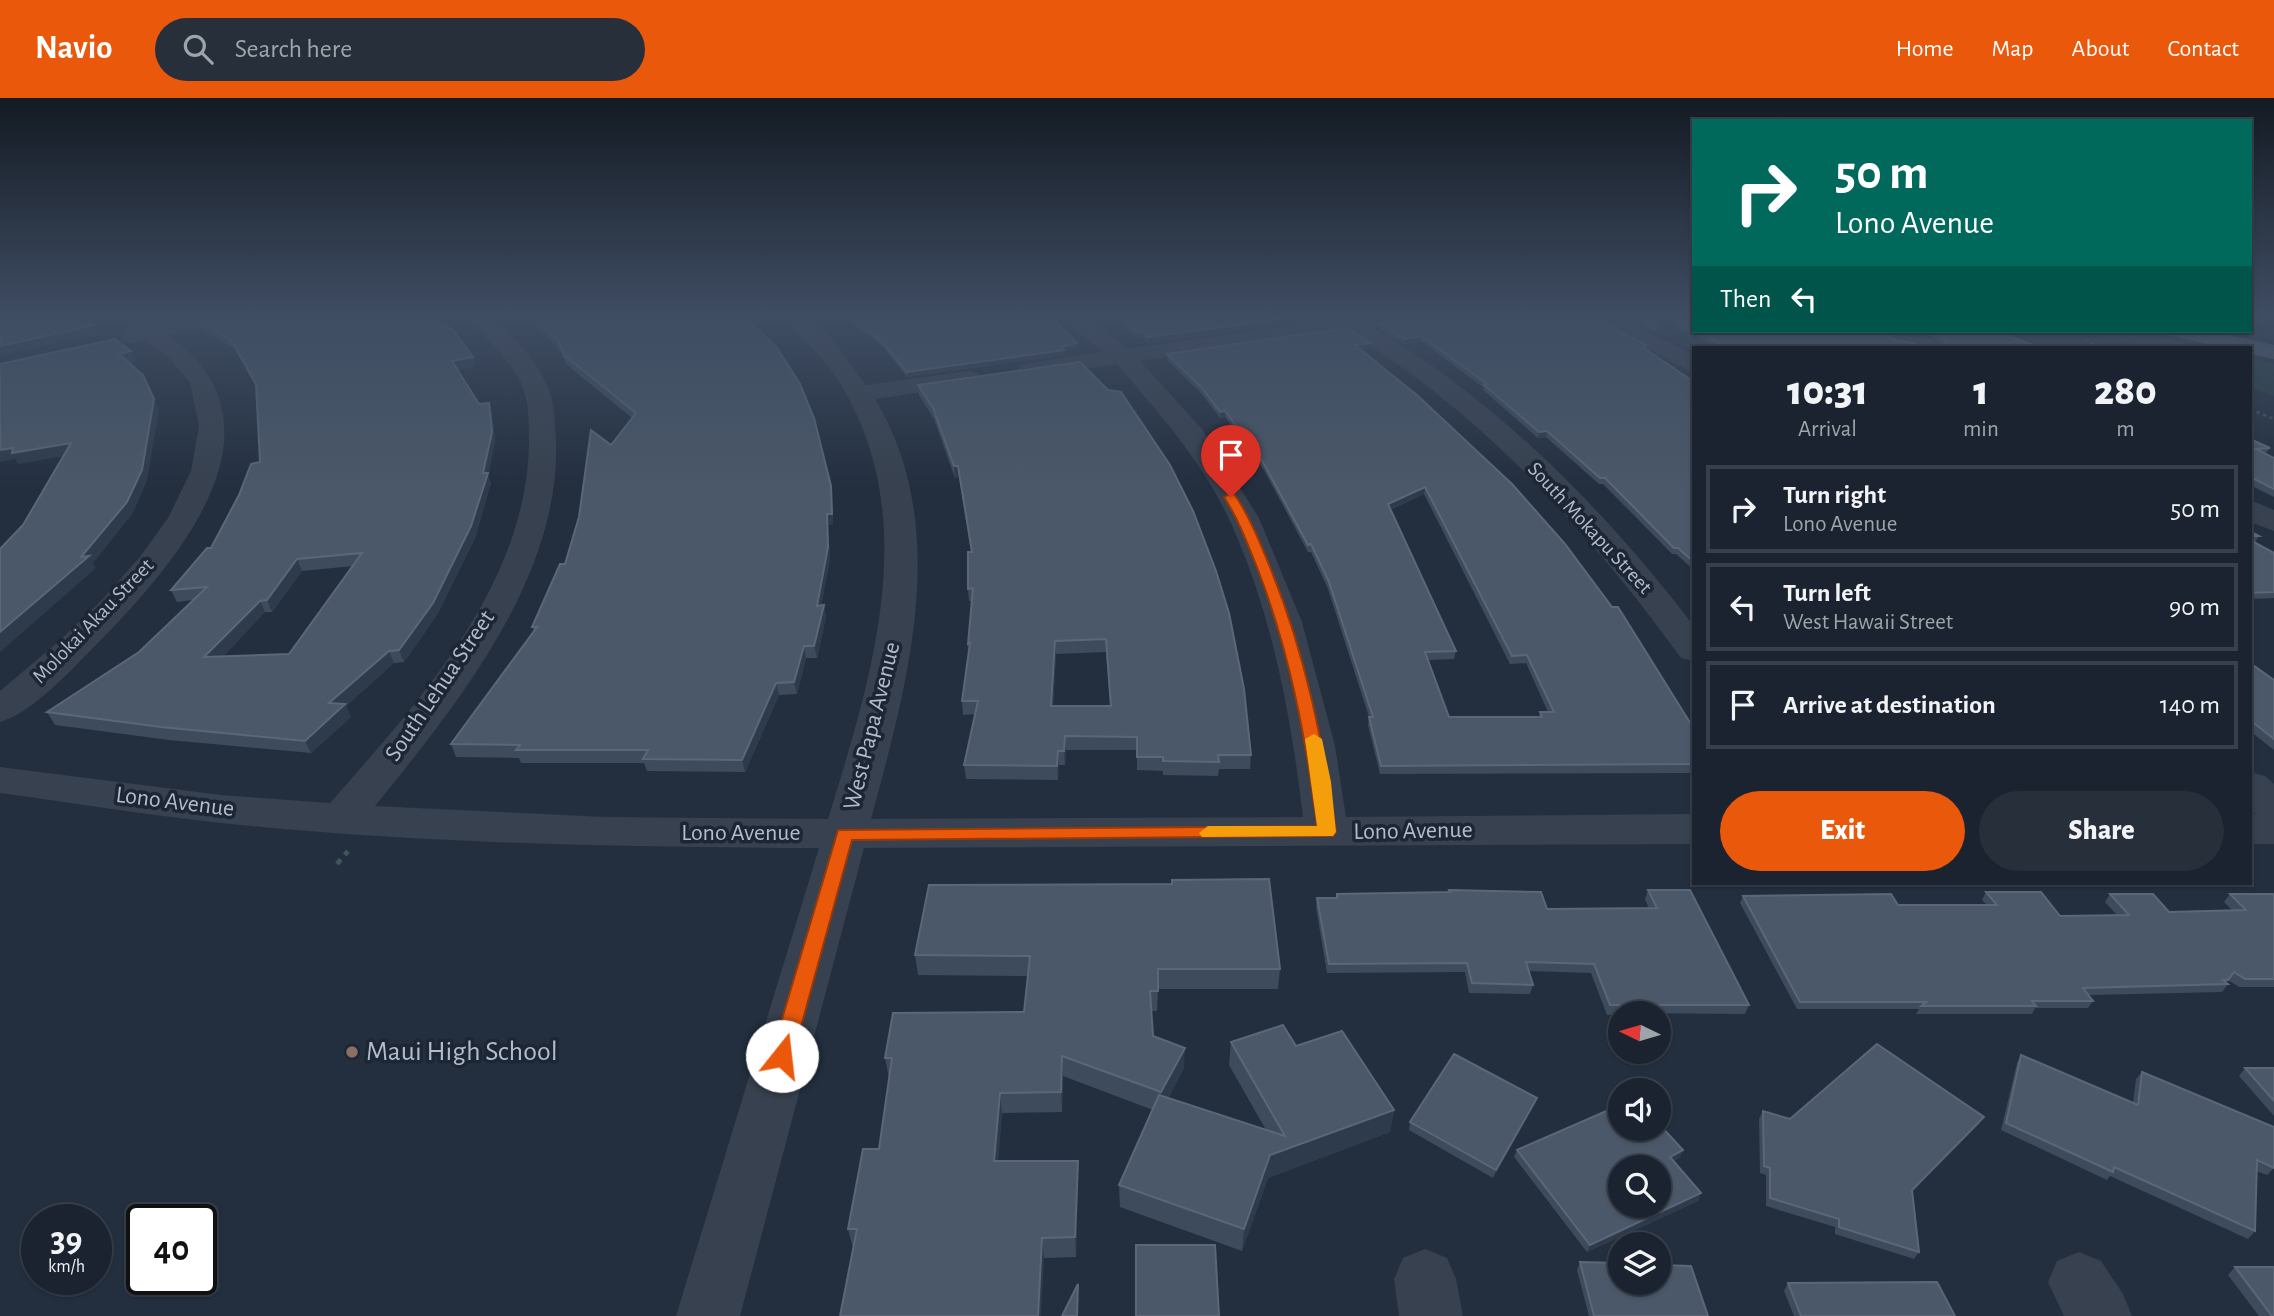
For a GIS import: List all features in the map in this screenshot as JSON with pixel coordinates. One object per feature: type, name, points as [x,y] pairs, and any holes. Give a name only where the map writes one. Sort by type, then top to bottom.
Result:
[{"type":"street","name":"Molokai Akau Street","points":[[0,710],[70,650],[117,604],[152,564],[201,488],[213,444],[210,405],[196,374]]},
{"type":"street","name":"South Lehua Street","points":[[347,831],[384,769],[470,650],[522,556],[537,513],[545,474],[546,447],[538,394],[528,374]]},
{"type":"street","name":"West Papa Avenue","points":[[708,1316],[868,755],[886,679],[900,597],[902,549],[891,467],[880,435],[847,374]]},
{"type":"street","points":[[860,394],[1001,374]]},
{"type":"street","points":[[1139,374],[1192,435],[1244,518],[1285,622],[1315,746],[1327,832]]},
{"type":"street","name":"South Mokapu Street","points":[[1426,374],[1458,398],[1553,482],[1638,577],[1692,647]]},
{"type":"street","points":[[2252,510],[2274,522]]},
{"type":"street","name":"Lono Avenue","points":[[0,780],[221,809],[347,831],[845,834],[1692,829]]},
{"type":"street","points":[[2252,787],[2274,807]]},
{"type":"street","points":[[2252,829],[2274,829]]},
{"type":"path","points":[[2252,410],[2274,419]]},
{"type":"path","points":[[337,864],[347,831]]},
{"type":"green space","points":[[2252,374],[2274,374],[2274,396],[2252,388]]},
{"type":"building","points":[[0,374],[142,374],[154,399],[142,470],[127,502],[81,557],[89,556],[0,632],[0,549],[23,525],[71,443],[12,453],[13,448],[0,450]]},
{"type":"building","points":[[250,374],[460,374],[479,404],[489,403],[492,432],[483,473],[488,473],[471,526],[433,603],[399,650],[389,651],[329,703],[345,704],[305,741],[161,727],[47,712],[139,652],[207,587],[171,590],[207,548],[211,548],[239,495],[251,464],[260,462],[256,384]],"holes":[[[362,553],[289,654],[204,657],[260,601],[267,600],[297,559]]]},
{"type":"building","points":[[587,374],[794,374],[800,384],[814,418],[831,486],[832,514],[827,514],[828,547],[817,606],[824,605],[814,646],[804,646],[794,682],[776,683],[742,760],[643,759],[648,750],[516,750],[520,745],[451,744],[537,627],[532,627],[560,564],[565,564],[579,517],[591,430],[611,445],[636,413]]},
{"type":"building","points":[[997,374],[1092,374],[1108,390],[1121,392],[1170,465],[1193,511],[1216,571],[1229,613],[1244,689],[1251,755],[1218,755],[1219,762],[1163,761],[1163,757],[1137,757],[1137,737],[1065,736],[1064,751],[1058,751],[1057,766],[964,765],[978,701],[962,701],[970,643],[968,644],[973,588],[968,589],[968,552],[972,552],[958,466],[954,466],[933,408],[918,385]],"holes":[[[1106,639],[1111,706],[1051,706],[1055,641]]]},
{"type":"building","points":[[1187,374],[1391,374],[1512,484],[1565,544],[1612,607],[1618,607],[1692,726],[1692,764],[1381,766],[1369,717],[1373,717],[1329,582],[1311,544],[1308,545],[1264,464],[1225,411],[1220,412]],"holes":[[[1425,487],[1512,656],[1527,655],[1554,712],[1540,712],[1542,717],[1449,717],[1425,652],[1456,651],[1388,504]]]},
{"type":"building","points":[[1473,374],[1682,374],[1692,381],[1692,560],[1678,548],[1674,548],[1605,478],[1600,478],[1547,431],[1539,432],[1484,385],[1487,384]]},
{"type":"building","points":[[2252,440],[2270,448],[2256,449],[2274,458],[2274,489],[2252,478]]},
{"type":"building","points":[[2252,541],[2274,553],[2274,592],[2252,593]]},
{"type":"building","points":[[2252,664],[2274,680],[2274,739],[2252,722]]},
{"type":"building","points":[[1269,879],[1280,969],[1158,969],[1158,991],[1150,991],[1153,1036],[1185,1048],[1161,1092],[1062,1056],[1061,1092],[1000,1093],[994,1161],[1078,1161],[1075,1237],[1042,1238],[1038,1316],[840,1316],[857,1229],[848,1229],[863,1149],[879,1149],[892,1058],[885,1058],[893,1013],[1024,1012],[1030,956],[915,955],[929,885],[1172,884],[1172,880]]},
{"type":"building","points":[[1449,890],[1541,892],[1547,909],[1657,908],[1648,890],[1690,890],[1749,1005],[1671,1005],[1671,1001],[1608,1001],[1594,964],[1526,962],[1533,985],[1472,983],[1467,963],[1329,964],[1317,898],[1337,898],[1337,894],[1450,892]]},
{"type":"building","points":[[1986,892],[2041,892],[2060,916],[2129,915],[2110,894],[2153,894],[2169,912],[2246,910],[2230,894],[2274,894],[2274,979],[2245,979],[2234,972],[2228,980],[2223,980],[2228,984],[2083,988],[2093,1001],[2032,1001],[2036,1006],[1921,1006],[1926,1002],[1800,1002],[1743,896],[1891,894],[1898,905],[1997,905]]},
{"type":"building","points":[[1283,1025],[1296,1046],[1342,1031],[1394,1110],[1270,1155],[1244,1229],[1119,1185],[1159,1095],[1285,1136],[1231,1042]]},
{"type":"building","points":[[1877,1044],[1984,1117],[1912,1190],[1919,1252],[1839,1227],[1839,1219],[1770,1198],[1770,1168],[1764,1166],[1763,1111],[1790,1119]]},
{"type":"building","points":[[1454,1054],[1537,1098],[1496,1170],[1410,1122]]},
{"type":"building","points":[[2021,1055],[2138,1105],[2142,1072],[2274,1127],[2274,1168],[2257,1160],[2255,1231],[2114,1167],[2113,1172],[2006,1123]]},
{"type":"building","points":[[2245,1068],[2274,1068],[2274,1101]]},
{"type":"building","points":[[1608,1110],[1608,1141],[1671,1141],[1671,1137],[1683,1150],[1671,1156],[1608,1155],[1608,1218],[1648,1218],[1618,1232],[1608,1232],[1608,1237],[1590,1245],[1517,1150]]},
{"type":"building","points":[[1671,1158],[1701,1193],[1671,1207]]},
{"type":"building","points":[[1136,1245],[1215,1245],[1219,1316],[1136,1316]]},
{"type":"building","points":[[1580,1262],[1608,1263],[1608,1295],[1671,1295],[1671,1265],[1691,1266],[1708,1316],[1594,1316]]},
{"type":"building","points":[[2235,1267],[2274,1267],[2274,1316],[2272,1316]]},
{"type":"building","points":[[1937,1282],[1955,1316],[1801,1316],[1788,1283]]},
{"type":"building","points":[[1078,1284],[1077,1316],[1062,1316]]},
{"type":"slow traffic","points":[[1208,833],[1327,832],[1314,739]]},
{"type":"place","name":"Maui High School","points":[[352,1052]]},
{"type":"route","points":[[782,1056],[845,834],[1327,832],[1315,746],[1285,622],[1244,518],[1231,497]]}]
